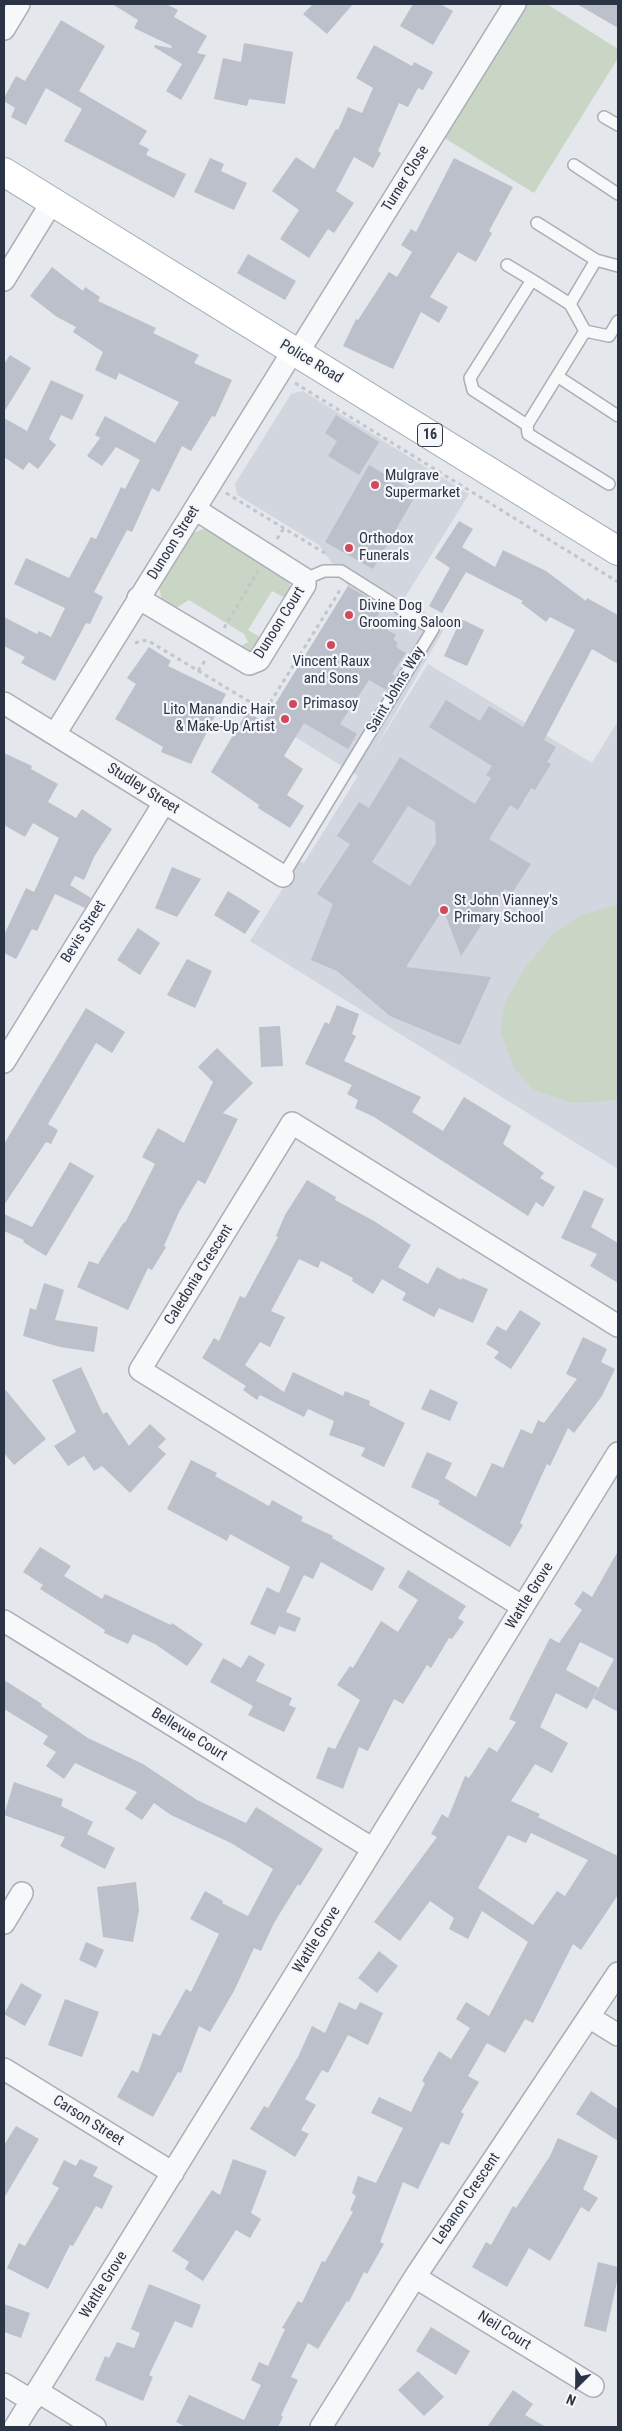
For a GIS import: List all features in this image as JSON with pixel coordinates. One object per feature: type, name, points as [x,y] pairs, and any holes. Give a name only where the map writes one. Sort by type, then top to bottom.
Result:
[{"type":"main road","name":"Police Road","points":[[4,172],[618,551]]},
{"type":"street","points":[[4,29],[19,4]]},
{"type":"street","name":"Turner Close","points":[[295,353],[515,4]]},
{"type":"street","points":[[4,280],[52,202]]},
{"type":"street","name":"Dunoon Street","points":[[55,734],[147,604],[203,514],[295,353]]},
{"type":"street","name":"Dunoon Court","points":[[147,604],[249,664],[259,660],[305,585],[305,579],[203,514]]},
{"type":"street","name":"Studley Street","points":[[4,703],[283,876]]},
{"type":"street","name":"Bevis Street","points":[[4,1062],[164,802]]},
{"type":"street","name":"Caledonia Crescent","points":[[523,1607],[140,1370],[292,1123],[618,1326]]},
{"type":"street","name":"Wattle Grove","points":[[15,2427],[618,1453]]},
{"type":"street","name":"Bellevue Court","points":[[4,1621],[373,1849]]},
{"type":"street","points":[[4,1923],[22,1893]]},
{"type":"street","name":"Lebanon Crescent","points":[[321,2427],[415,2276],[618,1973]]},
{"type":"street","points":[[589,2017],[618,2035]]},
{"type":"street","name":"Carson Street","points":[[4,2069],[173,2174]]},
{"type":"street","name":"Neil Court","points":[[415,2276],[593,2386]]},
{"type":"street","points":[[4,2384],[34,2396],[95,2427]]},
{"type":"lane","points":[[604,117],[618,125]]},
{"type":"lane","points":[[574,165],[618,194]]},
{"type":"lane","points":[[537,222],[596,260],[618,266]]},
{"type":"lane","points":[[570,304],[596,260]]},
{"type":"lane","points":[[507,265],[570,304],[585,331],[614,339],[618,321]]},
{"type":"lane","points":[[527,425],[473,390],[470,378],[532,280]]},
{"type":"lane","points":[[585,331],[527,425],[528,434],[609,484]]},
{"type":"lane","points":[[557,376],[618,416]]},
{"type":"lane","name":"Saint Johns Way","points":[[283,876],[433,629],[341,571],[324,571],[305,579]]},
{"type":"path","points":[[288,389],[293,382],[618,582]]},
{"type":"path","points":[[203,514],[226,493],[231,485]]},
{"type":"path","points":[[198,671],[284,528],[226,493]]},
{"type":"path","points":[[137,642],[147,604]]},
{"type":"shaded area","name":"St John Vianney's Primary School","points":[[303,391],[469,494],[404,599],[446,626],[371,755],[428,664],[592,763],[618,721],[618,1169],[250,941],[300,861],[304,863],[358,776],[266,719],[348,586],[319,545],[237,495],[235,484],[291,394]]},
{"type":"green space","points":[[525,4],[547,4],[618,49],[618,58],[534,193],[441,136]]},
{"type":"green space","points":[[203,529],[211,531],[285,577],[290,585],[287,599],[272,591],[248,630],[263,639],[250,651],[236,649],[248,642],[244,634],[189,600],[173,610],[162,602],[159,586],[191,534]]},
{"type":"green space","points":[[618,905],[618,1100],[574,1103],[535,1091],[514,1068],[500,1032],[505,1002],[525,968],[552,935],[583,914]]},
{"type":"building","points":[[112,4],[166,4],[178,10],[174,17],[207,36],[197,53],[206,55],[181,100],[166,91],[182,64],[154,47],[155,45],[171,48],[172,46],[134,28],[138,20]]},
{"type":"building","points":[[313,4],[353,4],[327,34],[303,14]]},
{"type":"building","points":[[413,4],[440,4],[453,11],[433,45],[400,26]]},
{"type":"building","points":[[577,4],[618,4],[618,28]]},
{"type":"building","points":[[61,20],[105,46],[79,91],[147,131],[139,144],[149,149],[146,155],[186,174],[174,198],[64,141],[82,109],[46,88],[26,125],[11,117],[15,108],[4,101],[4,98],[16,76],[25,81]]},
{"type":"building","points":[[244,43],[293,52],[285,104],[249,99],[247,106],[214,99],[223,58],[241,62]]},
{"type":"building","points":[[374,45],[412,66],[414,62],[433,72],[423,90],[418,88],[408,107],[399,103],[378,151],[381,153],[373,168],[354,157],[336,191],[354,203],[334,233],[328,229],[309,258],[280,239],[299,210],[272,191],[296,157],[314,169],[336,129],[338,130],[348,107],[362,113],[373,88],[356,78]]},
{"type":"building","points":[[210,158],[224,164],[221,171],[247,183],[234,210],[194,192]]},
{"type":"building","points":[[454,158],[513,187],[489,231],[492,233],[476,262],[458,252],[430,297],[448,307],[439,323],[421,312],[393,369],[343,346],[356,319],[358,320],[389,272],[397,277],[412,252],[401,245],[411,229],[416,232]]},
{"type":"building","points":[[248,254],[296,281],[285,300],[237,273]]},
{"type":"building","points":[[52,267],[83,291],[85,287],[100,297],[98,301],[156,328],[153,333],[199,355],[194,363],[232,380],[215,417],[212,416],[191,451],[182,446],[159,492],[152,488],[132,532],[127,530],[94,592],[103,597],[90,624],[86,623],[55,681],[21,663],[25,657],[4,646],[4,617],[37,634],[39,631],[51,637],[65,608],[14,584],[26,558],[69,578],[91,537],[96,539],[121,487],[125,489],[140,460],[116,447],[102,466],[87,456],[100,438],[95,435],[105,416],[155,443],[179,402],[119,373],[116,380],[95,370],[103,352],[73,332],[76,327],[57,317],[30,296]]},
{"type":"building","points":[[10,355],[31,368],[4,412],[4,364]]},
{"type":"building","points":[[51,380],[84,395],[72,420],[61,415],[49,439],[56,445],[38,469],[29,462],[23,470],[4,457],[4,418],[27,431]]},
{"type":"building","points":[[336,415],[379,442],[359,475],[328,456],[337,441],[325,433]]},
{"type":"building","points":[[369,465],[417,493],[373,569],[325,542]]},
{"type":"building","points":[[459,521],[473,529],[462,547],[495,567],[503,550],[546,571],[586,601],[587,598],[618,615],[618,664],[592,649],[544,740],[556,747],[547,762],[551,764],[535,790],[531,788],[518,810],[510,805],[489,839],[531,864],[512,893],[505,889],[461,956],[443,909],[406,967],[491,977],[460,1045],[390,1016],[337,971],[311,960],[333,904],[317,894],[350,844],[337,836],[359,802],[369,808],[400,757],[475,804],[491,778],[486,775],[492,766],[429,727],[446,700],[480,721],[489,706],[523,727],[575,630],[550,617],[546,622],[521,603],[523,601],[466,572],[442,613],[429,606],[450,568],[435,558]],"holes":[[[408,806],[435,822],[436,843],[410,886],[372,862]]]},
{"type":"building","points":[[348,586],[383,607],[374,622],[396,635],[393,639],[398,643],[396,647],[406,653],[392,674],[395,676],[386,690],[369,680],[340,724],[357,734],[348,749],[304,723],[284,756],[303,769],[287,795],[304,806],[290,828],[258,808],[259,805],[211,772],[247,712],[264,722]]},
{"type":"building","points":[[461,619],[484,630],[467,666],[444,656]]},
{"type":"building","points":[[149,647],[171,661],[168,666],[226,694],[191,764],[161,752],[163,747],[115,719],[136,684],[127,678]]},
{"type":"building","points":[[4,753],[32,766],[31,769],[58,784],[48,802],[76,818],[82,809],[112,829],[94,857],[84,880],[75,876],[70,885],[91,898],[85,908],[55,894],[37,931],[32,929],[16,959],[4,953],[4,935],[26,888],[34,892],[59,838],[33,823],[25,837],[4,825]]},
{"type":"building","points":[[172,867],[201,879],[177,917],[155,908]]},
{"type":"building","points":[[228,891],[260,911],[245,934],[214,915]]},
{"type":"building","points":[[138,928],[160,943],[140,975],[117,960]]},
{"type":"building","points":[[187,959],[212,971],[195,1008],[167,995]]},
{"type":"building","points":[[337,1005],[359,1014],[352,1034],[356,1036],[344,1061],[421,1097],[412,1112],[443,1131],[464,1097],[511,1126],[503,1144],[544,1173],[540,1178],[555,1187],[543,1207],[536,1202],[528,1216],[374,1117],[355,1108],[358,1100],[347,1094],[352,1085],[305,1064],[325,1022],[329,1024]]},
{"type":"building","points":[[86,1008],[125,1032],[112,1053],[96,1043],[48,1124],[58,1130],[51,1144],[46,1142],[4,1205],[4,1144]]},
{"type":"building","points":[[280,1026],[283,1066],[261,1067],[259,1027]]},
{"type":"building","points":[[217,1048],[253,1083],[223,1113],[238,1119],[205,1184],[198,1180],[179,1212],[164,1246],[166,1247],[152,1270],[148,1268],[128,1310],[77,1287],[89,1261],[98,1264],[125,1223],[155,1164],[142,1157],[158,1128],[184,1143],[213,1082],[198,1067]]},
{"type":"building","points":[[70,1162],[94,1176],[46,1256],[23,1242],[24,1240],[4,1231],[4,1214],[32,1227]]},
{"type":"building","points":[[307,1180],[336,1197],[335,1200],[374,1221],[411,1245],[398,1267],[428,1284],[437,1267],[461,1280],[462,1278],[488,1289],[473,1323],[439,1308],[434,1317],[402,1300],[406,1293],[382,1279],[373,1294],[352,1281],[353,1278],[321,1261],[318,1268],[299,1259],[271,1311],[285,1317],[270,1347],[260,1342],[245,1365],[284,1392],[293,1372],[343,1396],[345,1391],[370,1401],[369,1405],[405,1423],[384,1467],[361,1456],[365,1448],[329,1435],[334,1421],[308,1409],[304,1417],[260,1395],[257,1400],[243,1390],[246,1386],[202,1358],[214,1338],[219,1341],[240,1296],[245,1298],[278,1237],[276,1236],[285,1215]]},
{"type":"building","points":[[584,1190],[604,1199],[591,1227],[618,1243],[618,1283],[590,1266],[597,1254],[561,1238]]},
{"type":"building","points":[[44,1283],[64,1290],[55,1320],[98,1327],[94,1352],[60,1347],[23,1336],[30,1308],[36,1310]]},
{"type":"building","points":[[520,1310],[541,1323],[511,1369],[494,1358],[499,1352],[486,1344],[497,1326],[506,1331]]},
{"type":"building","points":[[583,1337],[607,1349],[601,1362],[615,1369],[602,1396],[574,1433],[568,1428],[550,1466],[547,1464],[520,1523],[523,1525],[510,1547],[438,1504],[440,1501],[411,1487],[427,1452],[452,1463],[445,1478],[476,1497],[492,1463],[503,1468],[521,1429],[532,1434],[538,1420],[544,1423],[577,1379],[566,1374]]},
{"type":"building","points":[[81,1367],[103,1414],[107,1412],[129,1446],[150,1424],[166,1439],[158,1447],[166,1454],[130,1493],[102,1466],[94,1471],[84,1456],[68,1466],[54,1446],[76,1432],[52,1380]]},
{"type":"building","points":[[4,1388],[46,1439],[14,1465],[4,1453]]},
{"type":"building","points":[[430,1389],[458,1402],[450,1421],[421,1409]]},
{"type":"building","points":[[191,1460],[217,1473],[215,1476],[269,1506],[272,1500],[303,1517],[301,1521],[333,1536],[332,1538],[385,1568],[372,1591],[321,1562],[313,1579],[304,1575],[286,1612],[301,1618],[295,1632],[279,1626],[275,1635],[250,1624],[267,1587],[279,1593],[290,1567],[230,1534],[227,1541],[167,1509]]},
{"type":"building","points":[[40,1547],[71,1566],[64,1576],[102,1599],[105,1594],[171,1625],[172,1623],[203,1644],[187,1666],[155,1644],[133,1634],[128,1644],[104,1633],[105,1630],[40,1589],[43,1585],[23,1572]]},
{"type":"building","points":[[618,1551],[618,1712],[593,1698],[587,1709],[556,1693],[540,1727],[568,1743],[552,1773],[535,1764],[511,1801],[540,1814],[538,1817],[618,1856],[618,1895],[581,1950],[573,1944],[533,2023],[525,2019],[505,2053],[487,2043],[468,2076],[479,2082],[461,2112],[464,2114],[449,2145],[441,2142],[418,2189],[403,2182],[380,2242],[384,2244],[367,2274],[364,2272],[349,2302],[347,2301],[318,2349],[308,2343],[291,2377],[298,2380],[281,2415],[283,2417],[278,2427],[186,2427],[176,2422],[189,2395],[244,2420],[261,2385],[251,2380],[259,2362],[268,2366],[285,2329],[282,2328],[298,2301],[302,2303],[322,2261],[325,2262],[353,2212],[350,2210],[356,2196],[352,2193],[358,2176],[376,2183],[403,2128],[371,2113],[379,2097],[411,2112],[425,2083],[422,2081],[439,2051],[451,2059],[470,2028],[456,2019],[466,2002],[489,2016],[528,1942],[482,1911],[468,1939],[449,1929],[454,1918],[430,1901],[400,1941],[374,1922],[437,1837],[431,1834],[442,1814],[448,1818],[465,1776],[469,1778],[489,1747],[497,1752],[516,1722],[509,1719],[550,1638],[559,1643],[582,1610],[574,1604],[583,1591],[592,1597]],"holes":[[[580,1642],[614,1659],[599,1688],[566,1670]],[[531,1833],[588,1860],[565,1896],[557,1891],[533,1925],[478,1888],[508,1835],[526,1843]]]},
{"type":"building","points":[[408,1570],[466,1606],[458,1618],[464,1622],[452,1639],[449,1638],[431,1668],[427,1665],[403,1704],[394,1699],[368,1751],[359,1747],[343,1789],[316,1778],[328,1747],[335,1749],[360,1700],[337,1685],[350,1666],[353,1668],[381,1621],[398,1632],[418,1600],[398,1587]]},
{"type":"building","points":[[249,1655],[265,1664],[256,1681],[292,1698],[289,1705],[296,1708],[284,1732],[248,1715],[253,1706],[210,1682],[223,1658],[241,1668]]},
{"type":"building","points":[[4,1680],[42,1704],[41,1706],[88,1738],[143,1764],[197,1800],[246,1823],[256,1807],[323,1849],[300,1886],[298,1884],[274,1923],[261,1951],[254,1948],[234,1991],[210,2032],[199,2026],[181,2073],[178,2072],[153,2117],[117,2097],[132,2070],[138,2073],[153,2033],[160,2036],[186,1989],[191,1992],[219,1934],[190,1919],[205,1891],[223,1901],[222,1903],[248,1916],[273,1869],[231,1843],[171,1815],[154,1803],[142,1820],[125,1809],[137,1792],[75,1763],[64,1779],[46,1766],[56,1752],[43,1744],[48,1736],[4,1709]]},
{"type":"building","points":[[14,1782],[63,1799],[61,1806],[93,1822],[87,1834],[115,1848],[105,1869],[60,1846],[65,1837],[4,1815]]},
{"type":"building","points":[[136,1882],[139,1910],[133,1942],[103,1937],[97,1887]]},
{"type":"building","points":[[86,1942],[104,1950],[96,1968],[79,1960]]},
{"type":"building","points":[[379,1951],[398,1966],[377,1993],[358,1978]]},
{"type":"building","points":[[21,1983],[42,1995],[25,2026],[4,2014]]},
{"type":"building","points":[[65,1999],[99,2012],[82,2057],[48,2045]]},
{"type":"building","points":[[339,2002],[356,2010],[360,2002],[383,2013],[368,2045],[348,2035],[328,2073],[322,2070],[305,2099],[316,2105],[301,2130],[309,2134],[295,2157],[250,2129],[264,2106],[268,2108],[298,2057],[312,2026],[325,2033]]},
{"type":"building","points":[[591,2091],[618,2109],[618,2141],[576,2114]]},
{"type":"building","points":[[16,2126],[39,2139],[4,2198],[4,2145]]},
{"type":"building","points":[[558,2138],[598,2156],[583,2189],[598,2198],[589,2212],[581,2207],[550,2261],[529,2248],[507,2287],[472,2267],[486,2242],[491,2245],[513,2206],[516,2208],[550,2156]]},
{"type":"building","points":[[80,2159],[98,2167],[93,2176],[113,2186],[102,2209],[96,2206],[73,2246],[70,2245],[48,2289],[7,2268],[19,2243],[25,2246],[59,2188],[52,2184],[64,2160],[76,2166]]},
{"type":"building","points":[[233,2159],[267,2171],[251,2213],[261,2219],[250,2238],[236,2230],[203,2281],[185,2269],[189,2262],[172,2251],[212,2190],[220,2195]]},
{"type":"building","points":[[598,2262],[618,2267],[618,2277],[606,2332],[584,2326]]},
{"type":"building","points":[[149,2284],[201,2305],[192,2328],[175,2321],[149,2375],[153,2377],[143,2401],[95,2380],[105,2356],[109,2358],[117,2342],[134,2348],[140,2333],[131,2329]]},
{"type":"building","points":[[4,2304],[30,2313],[21,2338],[4,2332]]},
{"type":"building","points":[[431,2327],[470,2351],[456,2375],[416,2351]]},
{"type":"building","points":[[418,2371],[444,2397],[424,2416],[398,2390]]},
{"type":"building","points":[[513,2390],[533,2404],[525,2415],[546,2427],[487,2427]]},
{"type":"place","name":"Mulgrave Supermarket","points":[[375,485]]},
{"type":"place","name":"Orthodox Funerals","points":[[349,548]]},
{"type":"place","name":"Divine Dog Grooming Saloon","points":[[349,615]]},
{"type":"place","name":"Vincent Raux and Sons","points":[[331,645]]},
{"type":"place","name":"Primasoy","points":[[293,704]]},
{"type":"place","name":"Lito Manandic Hair & Make-Up Artist","points":[[285,719]]},
{"type":"place","name":"St John Vianney's Primary School","points":[[444,910]]}]
